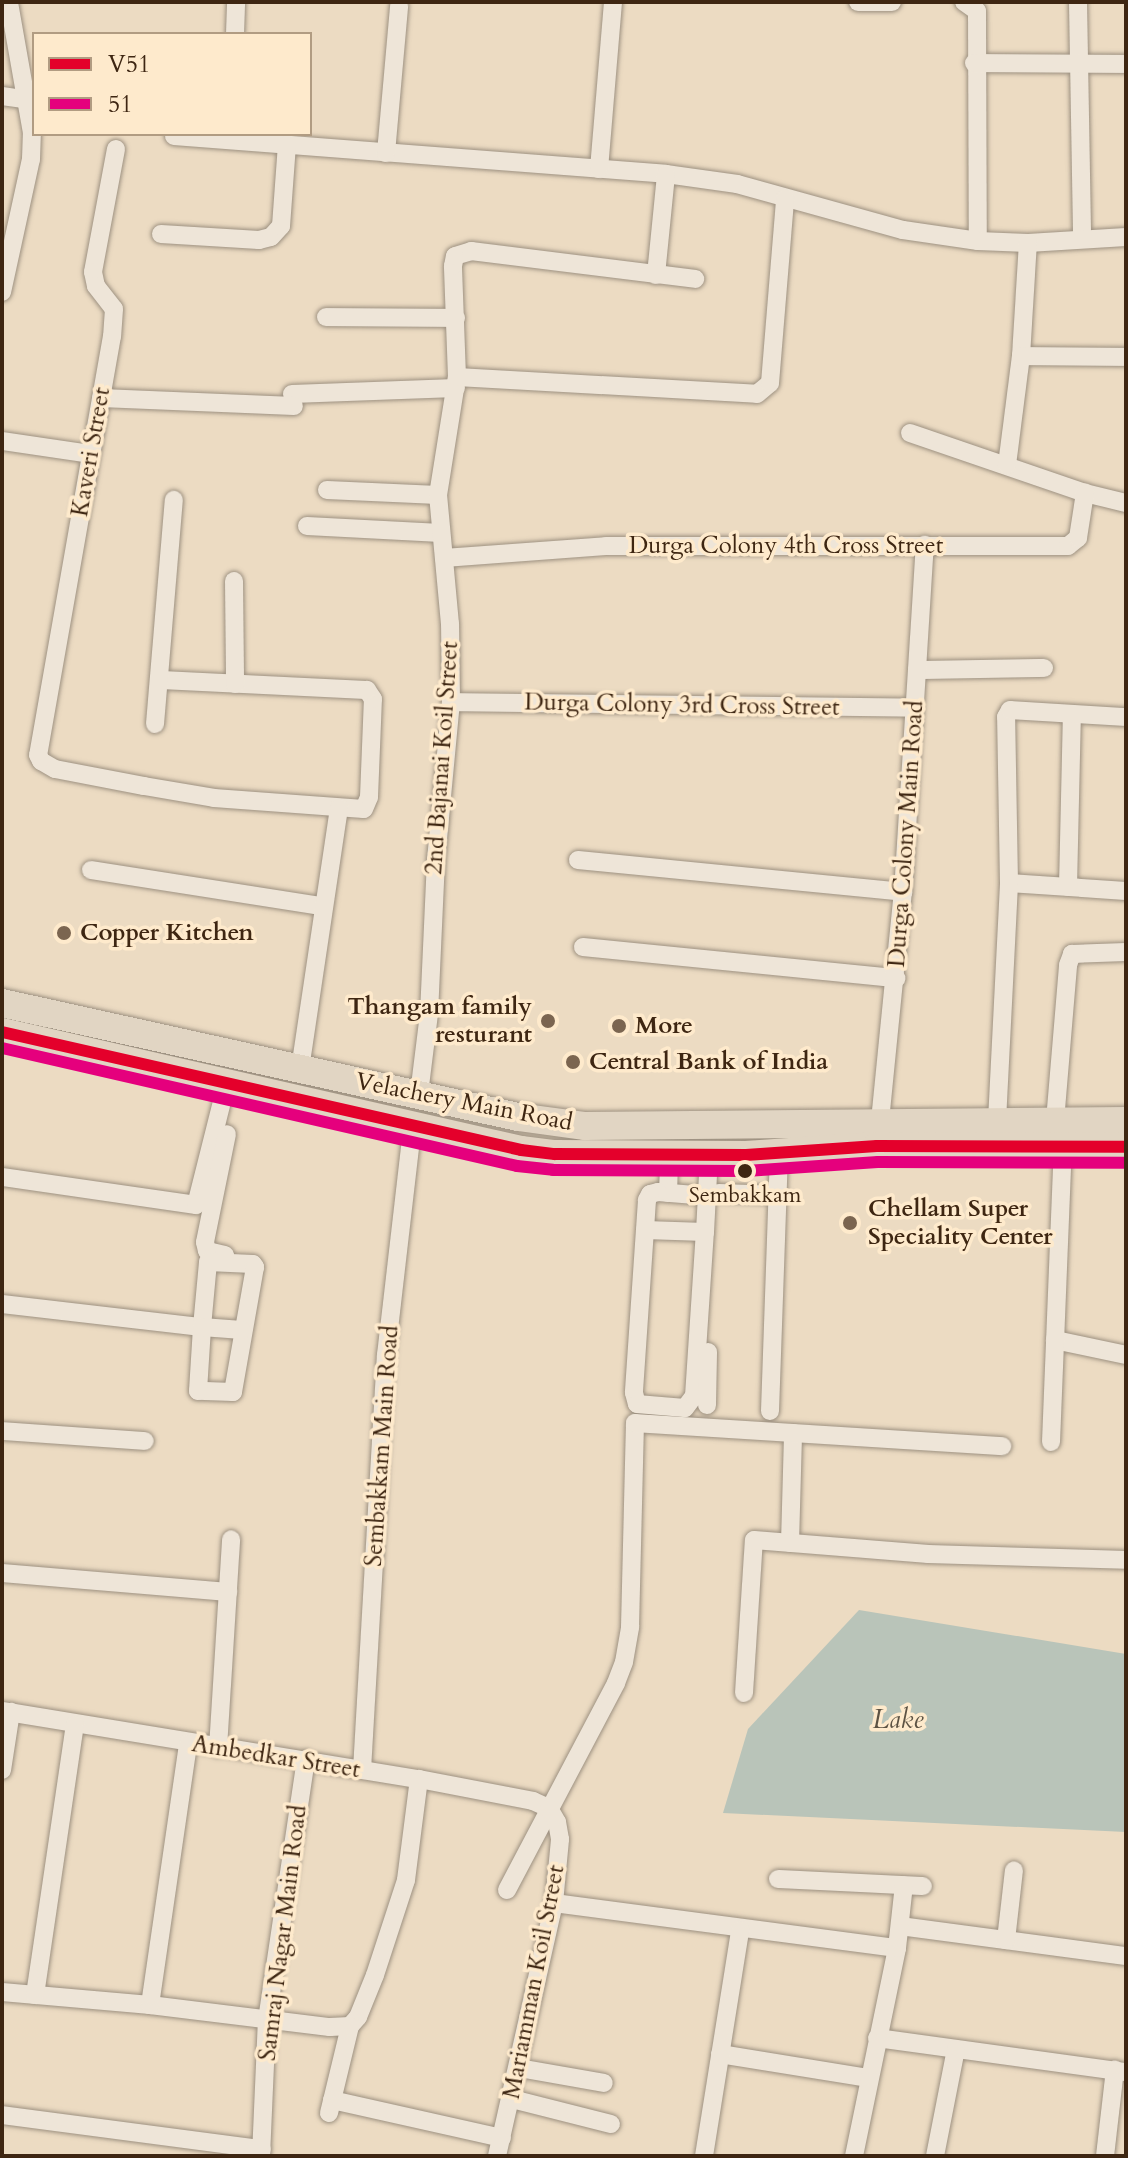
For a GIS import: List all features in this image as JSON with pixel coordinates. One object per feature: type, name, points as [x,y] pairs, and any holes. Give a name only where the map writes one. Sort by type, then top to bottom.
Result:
[{"type":"main road","name":"Velachery Main Road","points":[[2,1003],[518,1117],[585,1126],[997,1121],[1126,1147]]},
{"type":"main road","name":"Velachery Main Road","points":[[2,1032],[521,1150],[555,1154],[716,1155],[779,1152],[1059,1134],[1126,1121]]},
{"type":"main road","points":[[413,1123],[419,1094]]},
{"type":"street","points":[[2,292],[31,159],[32,133],[9,2]]},
{"type":"street","points":[[235,32],[236,2]]},
{"type":"street","points":[[599,169],[613,2]]},
{"type":"street","points":[[858,2],[892,2]]},
{"type":"street","points":[[964,2],[977,11],[974,63],[978,241]]},
{"type":"street","points":[[1078,2],[1082,239]]},
{"type":"street","points":[[386,153],[399,6]]},
{"type":"street","points":[[974,63],[1126,64]]},
{"type":"street","points":[[2,96],[24,99]]},
{"type":"street","points":[[174,136],[232,137],[287,145],[666,174],[737,184],[903,230],[978,241],[1028,243],[1126,237]]},
{"type":"street","points":[[161,234],[259,240],[271,237],[281,226],[287,145]]},
{"type":"street","name":"Kaveri Street","points":[[116,149],[93,260],[93,280],[114,309],[101,398],[38,743],[41,761],[55,769],[214,798],[339,808]]},
{"type":"street","points":[[666,174],[656,275],[695,279]]},
{"type":"street","points":[[101,398],[293,400],[457,382],[757,394],[770,383],[785,199]]},
{"type":"street","points":[[1007,465],[1021,356],[1028,243]]},
{"type":"street","name":"2nd Bajanai Koil Street","points":[[419,1094],[429,1014],[436,860],[451,702],[450,624],[438,495],[457,382],[455,256],[463,251],[656,275]]},
{"type":"street","points":[[326,317],[456,318]]},
{"type":"street","points":[[1021,356],[1126,357]]},
{"type":"street","points":[[910,433],[1085,493],[1126,503]]},
{"type":"street","points":[[2,441],[91,454]]},
{"type":"street","points":[[327,490],[438,495]]},
{"type":"street","name":"Durga Colony 4th Cross Street","points":[[444,558],[606,546],[1072,545],[1078,538],[1085,493]]},
{"type":"street","points":[[155,724],[174,500]]},
{"type":"street","points":[[307,526],[441,533]]},
{"type":"street","name":"Durga Colony Main Road","points":[[880,1121],[903,892],[925,545]]},
{"type":"street","points":[[234,581],[235,684]]},
{"type":"street","points":[[917,670],[1044,668]]},
{"type":"street","points":[[160,680],[367,690],[373,699],[369,797],[364,809],[339,808],[300,1069]]},
{"type":"street","name":"Durga Colony 3rd Cross Street","points":[[451,702],[913,708]]},
{"type":"street","points":[[997,1121],[1009,883],[1006,717],[1010,710],[1126,717]]},
{"type":"street","points":[[1068,887],[1072,714]]},
{"type":"street","points":[[578,860],[903,892]]},
{"type":"street","points":[[91,870],[322,906]]},
{"type":"street","points":[[1009,883],[1126,891]]},
{"type":"street","points":[[583,947],[896,978]]},
{"type":"street","points":[[1051,1442],[1059,1134],[1068,965],[1072,954],[1126,952]]},
{"type":"street","points":[[2,1177],[196,1205],[232,1083]]},
{"type":"street","points":[[232,1083],[205,1247],[212,1253],[248,1259]]},
{"type":"street","name":"Sembakkam Main Road","points":[[362,1770],[386,1355],[413,1123]]},
{"type":"street","points":[[770,1411],[780,1195],[779,1152]]},
{"type":"street","points":[[668,1193],[669,1155]]},
{"type":"street","points":[[707,1405],[716,1155]]},
{"type":"street","points":[[713,1194],[705,1232],[694,1396],[685,1408],[637,1404],[634,1393],[650,1194],[668,1193],[780,1195]]},
{"type":"street","points":[[645,1230],[705,1232]]},
{"type":"street","points":[[211,1260],[255,1267],[233,1392],[198,1391],[202,1327],[211,1260]]},
{"type":"street","points":[[2,1304],[242,1330]]},
{"type":"street","points":[[1055,1340],[1126,1355]]},
{"type":"street","points":[[507,1890],[616,1683],[624,1662],[630,1627],[635,1423],[1002,1446]]},
{"type":"street","points":[[2,1431],[145,1441]]},
{"type":"street","points":[[790,1543],[793,1433]]},
{"type":"street","points":[[218,1748],[231,1539]]},
{"type":"street","points":[[744,1693],[754,1540],[928,1554],[1126,1560]]},
{"type":"street","points":[[2,1573],[228,1592]]},
{"type":"street","points":[[2,1770],[6,1711]]},
{"type":"street","name":"Ambedkar Street","points":[[6,1711],[188,1744],[306,1759],[419,1779],[533,1801],[549,1808]]},
{"type":"street","points":[[35,1995],[75,1725]]},
{"type":"street","points":[[150,2005],[188,1744]]},
{"type":"street","name":"Samraj Nagar Main Road","points":[[261,2152],[267,2020],[306,1759]]},
{"type":"street","points":[[419,1779],[406,1880],[375,1975],[358,2017],[350,2026],[330,2106],[500,2147]]},
{"type":"street","name":"Mariamman Koil Street","points":[[500,2147],[554,1903],[560,1839],[557,1822],[549,1808]]},
{"type":"street","points":[[1006,1940],[1014,1870]]},
{"type":"street","points":[[778,1879],[923,1886]]},
{"type":"street","points":[[854,2156],[897,1948],[904,1885]]},
{"type":"street","points":[[554,1903],[740,1930],[897,1948]]},
{"type":"street","points":[[900,1926],[1126,1956]]},
{"type":"street","points":[[704,2156],[740,1930]]},
{"type":"street","points":[[2,1992],[350,2026]]},
{"type":"street","points":[[877,2038],[1120,2071],[1105,2156]]},
{"type":"street","points":[[935,2156],[956,2049]]},
{"type":"street","points":[[720,2054],[869,2078]]},
{"type":"street","points":[[519,2068],[604,2083]]},
{"type":"street","points":[[512,2099],[611,2124]]},
{"type":"street","points":[[2,2115],[261,2152]]},
{"type":"water","name":"Lake","points":[[859,1610],[1126,1654],[1126,1832],[723,1813],[748,1729]]},
{"type":"transit line","name":"V51","points":[[2,1032],[521,1150],[555,1154],[746,1155],[877,1146],[1126,1147]]},
{"type":"transit line","name":"51","points":[[2,1048],[517,1166],[553,1170],[746,1171],[878,1162],[1126,1163]]},
{"type":"place","name":"Copper Kitchen","points":[[64,933]]},
{"type":"place","name":"Thangam family resturant","points":[[548,1021]]},
{"type":"place","name":"More","points":[[619,1026]]},
{"type":"place","name":"Central Bank of India","points":[[573,1062]]},
{"type":"place","name":"Sembakkam","points":[[745,1171]]},
{"type":"place","name":"Chellam Super Speciality Center","points":[[850,1223]]}]
